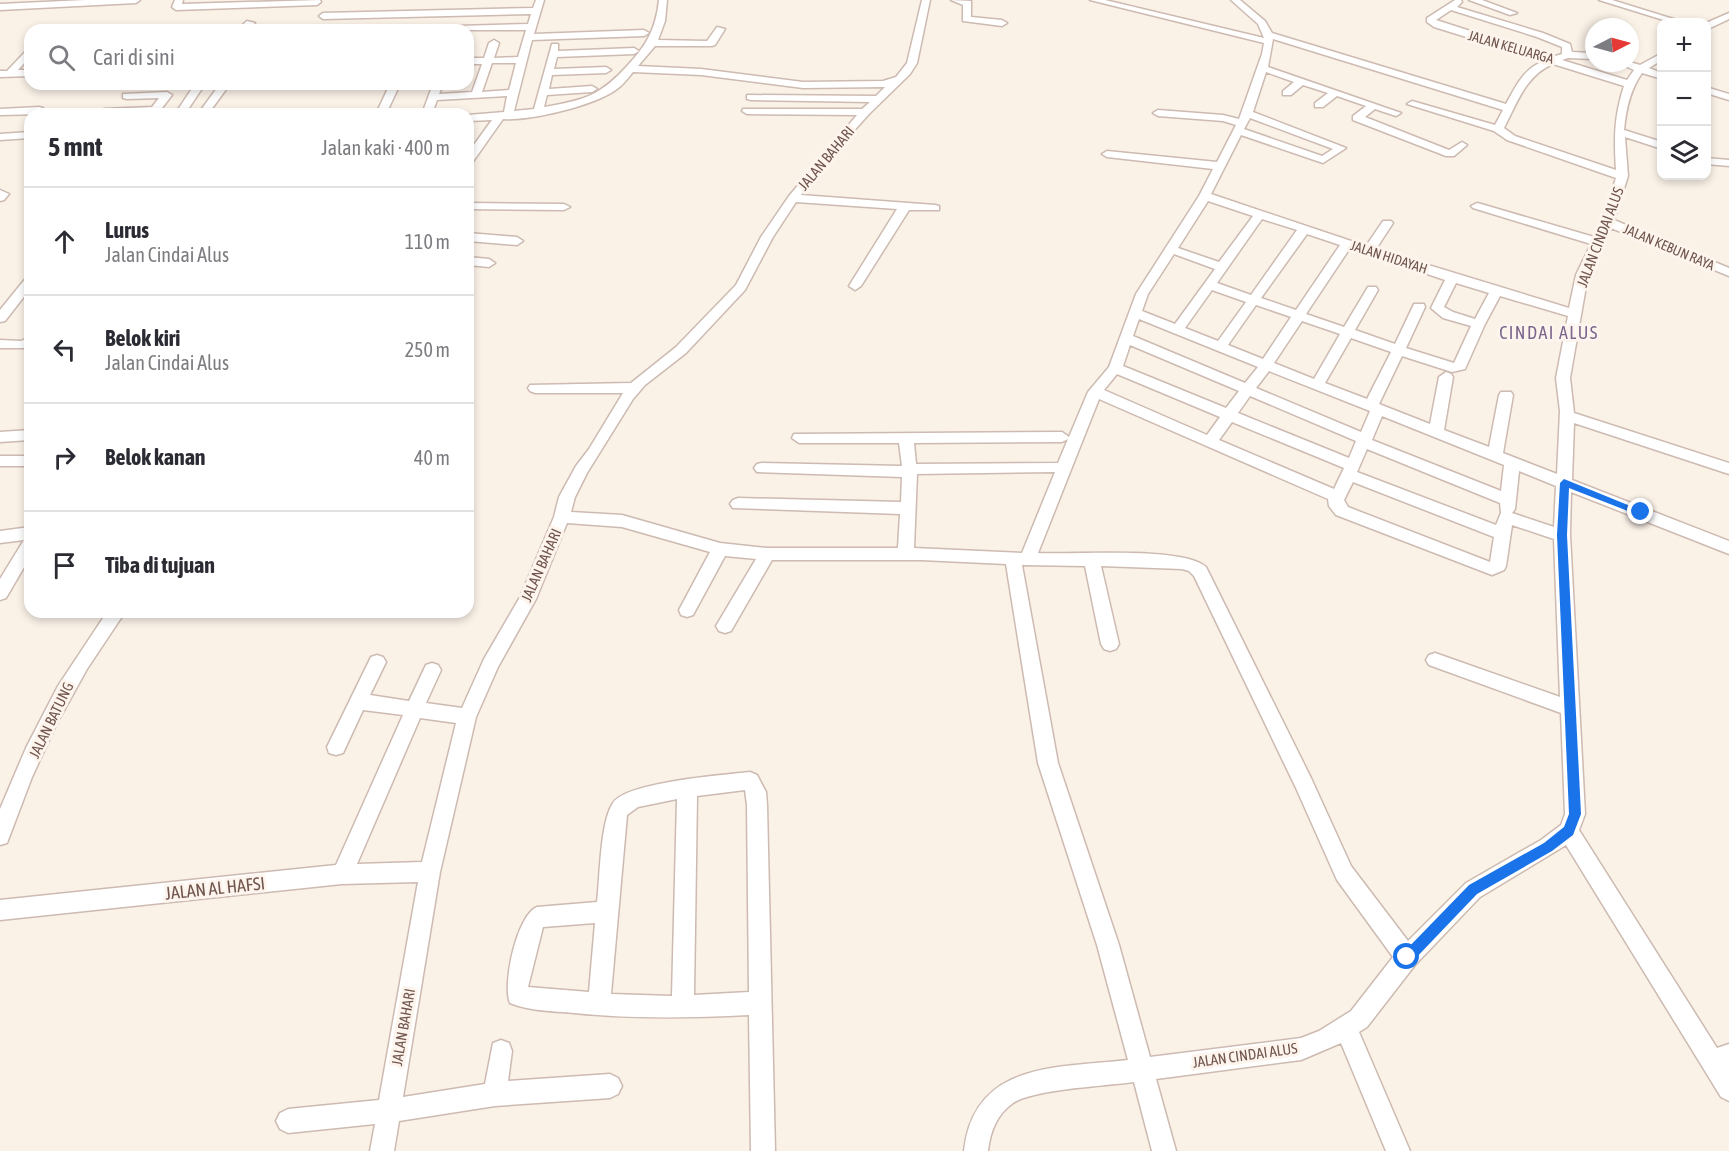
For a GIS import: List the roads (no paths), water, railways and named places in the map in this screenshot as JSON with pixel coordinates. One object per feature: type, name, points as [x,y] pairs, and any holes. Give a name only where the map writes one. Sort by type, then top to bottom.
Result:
[{"type":"street","points":[[0,7],[136,0]]},
{"type":"street","points":[[179,0],[176,7],[215,3],[317,2]]},
{"type":"street","points":[[474,154],[504,116],[540,0]]},
{"type":"street","points":[[474,118],[538,112],[600,95],[612,88],[648,53],[659,26],[663,0]]},
{"type":"street","name":"JALAN BAHARI","points":[[382,1151],[430,872],[467,717],[490,663],[528,599],[562,518],[567,497],[581,470],[635,388],[681,350],[741,287],[767,237],[793,198],[829,152],[865,112],[906,74],[912,63],[926,0]]},
{"type":"street","points":[[955,0],[968,3],[966,19],[1002,23]]},
{"type":"street","points":[[1094,0],[1269,38],[1509,108]]},
{"type":"street","points":[[1164,1151],[1108,945],[1048,763],[1020,559],[1053,490],[1095,392],[1115,368],[1142,294],[1205,196],[1242,122],[1262,68],[1269,38],[1262,23],[1235,0]]},
{"type":"street","name":"JALAN KELUARGA","points":[[1461,0],[1430,18],[1431,22],[1629,84]]},
{"type":"street","points":[[1473,0],[1513,13]]},
{"type":"street","points":[[1603,0],[1664,18]]},
{"type":"street","points":[[1449,8],[1563,43],[1567,46],[1567,55]]},
{"type":"street","points":[[323,16],[537,11]]},
{"type":"street","points":[[423,24],[428,13]]},
{"type":"street","points":[[1711,25],[1729,16]]},
{"type":"street","points":[[653,44],[712,43],[720,29]]},
{"type":"street","points":[[474,31],[530,32],[558,36],[644,33]]},
{"type":"street","points":[[538,112],[558,36]]},
{"type":"street","points":[[476,94],[494,43]]},
{"type":"street","points":[[553,54],[634,51]]},
{"type":"street","points":[[1498,129],[1525,78],[1539,66],[1551,59],[1567,55],[1585,56]]},
{"type":"street","points":[[4,74],[24,57]]},
{"type":"street","name":"JALAN CINDAI ALUS","points":[[1639,70],[1657,59]]},
{"type":"street","points":[[474,62],[522,60]]},
{"type":"street","points":[[1262,68],[1396,113]]},
{"type":"street","points":[[630,69],[701,72],[814,85],[877,84],[899,80]]},
{"type":"street","points":[[548,72],[606,70]]},
{"type":"street","points":[[1639,70],[1657,75]]},
{"type":"street","name":"JALAN CINDAI ALUS","points":[[976,1151],[984,1118],[998,1099],[1014,1089],[1043,1082],[1301,1049],[1326,1039],[1359,1019],[1407,957],[1473,890],[1548,847],[1569,831],[1575,814],[1562,535],[1566,415],[1563,378],[1582,275],[1608,222],[1622,176],[1619,132],[1621,112],[1629,84],[1638,72]]},
{"type":"street","points":[[4,74],[24,73]]},
{"type":"street","points":[[1287,93],[1302,81]]},
{"type":"street","points":[[542,92],[592,89]]},
{"type":"street","points":[[184,108],[196,90]]},
{"type":"street","points":[[207,108],[221,90]]},
{"type":"street","points":[[384,108],[392,90]]},
{"type":"street","points":[[429,108],[435,90]]},
{"type":"street","points":[[1711,91],[1729,97]]},
{"type":"street","points":[[432,97],[513,93]]},
{"type":"street","points":[[1319,105],[1335,93]]},
{"type":"street","points":[[127,96],[167,95],[157,108]]},
{"type":"street","points":[[751,97],[881,99]]},
{"type":"street","points":[[777,98],[778,111]]},
{"type":"street","points":[[1412,104],[1498,129],[1511,138],[1622,176]]},
{"type":"street","points":[[1373,106],[1357,118],[1450,153],[1462,145]]},
{"type":"street","points":[[0,112],[24,111]]},
{"type":"street","points":[[747,111],[865,112]]},
{"type":"street","points":[[1158,113],[1230,119],[1242,122],[1341,148],[1323,160],[1242,122]]},
{"type":"street","points":[[1619,132],[1657,144]]},
{"type":"street","points":[[0,137],[24,133]]},
{"type":"street","points":[[1107,154],[1220,166]]},
{"type":"street","points":[[1711,162],[1721,164],[1729,162]]},
{"type":"street","points":[[0,193],[3,194],[0,198]]},
{"type":"street","name":"JALAN HIDAYAH","points":[[1205,196],[1452,278],[1574,314]]},
{"type":"street","points":[[793,198],[935,208]]},
{"type":"street","points":[[474,206],[564,207]]},
{"type":"street","points":[[855,286],[905,206]]},
{"type":"street","points":[[1477,206],[1597,242]]},
{"type":"street","points":[[1177,330],[1260,214]]},
{"type":"street","name":"JALAN KEBUN RAYA","points":[[1608,222],[1729,272]]},
{"type":"street","points":[[1369,250],[1387,223]]},
{"type":"street","points":[[1221,347],[1304,229]]},
{"type":"street","points":[[474,237],[517,241]]},
{"type":"street","points":[[1209,442],[1266,365],[1347,243]]},
{"type":"street","points":[[1170,249],[1222,267]]},
{"type":"street","points":[[474,262],[489,263]]},
{"type":"street","points":[[1452,278],[1437,308],[1448,315],[1478,324]]},
{"type":"street","points":[[1209,285],[1437,364],[1456,368],[1462,362],[1478,324],[1497,291]]},
{"type":"street","points":[[0,318],[24,288]]},
{"type":"street","points":[[1317,385],[1372,290]]},
{"type":"street","points":[[1095,392],[1339,496],[1364,440],[1374,408],[1398,350],[1419,307]]},
{"type":"street","points":[[1135,313],[1729,548]]},
{"type":"street","points":[[1126,338],[1508,500]]},
{"type":"street","points":[[0,344],[24,344]]},
{"type":"street","points":[[1115,368],[1502,534]]},
{"type":"street","points":[[1436,432],[1446,377]]},
{"type":"street","points":[[535,388],[635,388]]},
{"type":"street","points":[[1495,455],[1506,395]]},
{"type":"street","points":[[1566,415],[1729,469]]},
{"type":"street","points":[[0,437],[24,435]]},
{"type":"street","points":[[799,438],[1062,437]]},
{"type":"street","points":[[906,439],[910,470],[906,554]]},
{"type":"street","points":[[0,461],[24,460]]},
{"type":"street","points":[[1335,496],[1336,506],[1342,511],[1492,569],[1498,566],[1512,462]]},
{"type":"street","points":[[762,468],[910,470],[1053,467]]},
{"type":"street","points":[[738,504],[909,508]]},
{"type":"street","points":[[1506,517],[1562,535]]},
{"type":"street","points":[[562,518],[622,521],[720,549],[767,554],[906,554],[1067,561],[1091,559],[1182,563],[1194,566],[1200,572],[1304,784],[1344,873],[1362,900],[1407,957]]},
{"type":"street","points":[[0,537],[24,534]]},
{"type":"street","points":[[687,610],[720,549]]},
{"type":"street","points":[[0,593],[24,553]]},
{"type":"street","points":[[725,626],[767,554]]},
{"type":"street","points":[[1091,559],[1098,580],[1110,644]]},
{"type":"street","name":"JALAN BATUNG","points":[[0,836],[20,784],[69,683],[112,618]]},
{"type":"street","points":[[1435,660],[1571,709]]},
{"type":"street","points":[[336,747],[377,662]]},
{"type":"street","points":[[342,874],[432,670]]},
{"type":"street","points":[[358,701],[467,717]]},
{"type":"street","points":[[604,1005],[599,988],[618,812],[622,806],[638,798],[750,781],[754,786],[757,805],[764,1151]]},
{"type":"street","points":[[683,1007],[687,789]]},
{"type":"street","points":[[1569,831],[1720,1058],[1729,1089]]},
{"type":"street","name":"JALAN AL HAFSI","points":[[0,910],[342,874],[430,872]]},
{"type":"street","points":[[607,912],[537,917],[531,927],[517,986],[518,995],[526,998],[604,1005],[683,1007],[761,1003]]},
{"type":"street","points":[[1346,1028],[1398,1151]]},
{"type":"street","points":[[495,1094],[501,1051]]},
{"type":"street","points":[[288,1121],[388,1112],[495,1094],[610,1086]]},
{"type":"district","name":"CINDAI ALUS","points":[[1549,332]]}]
